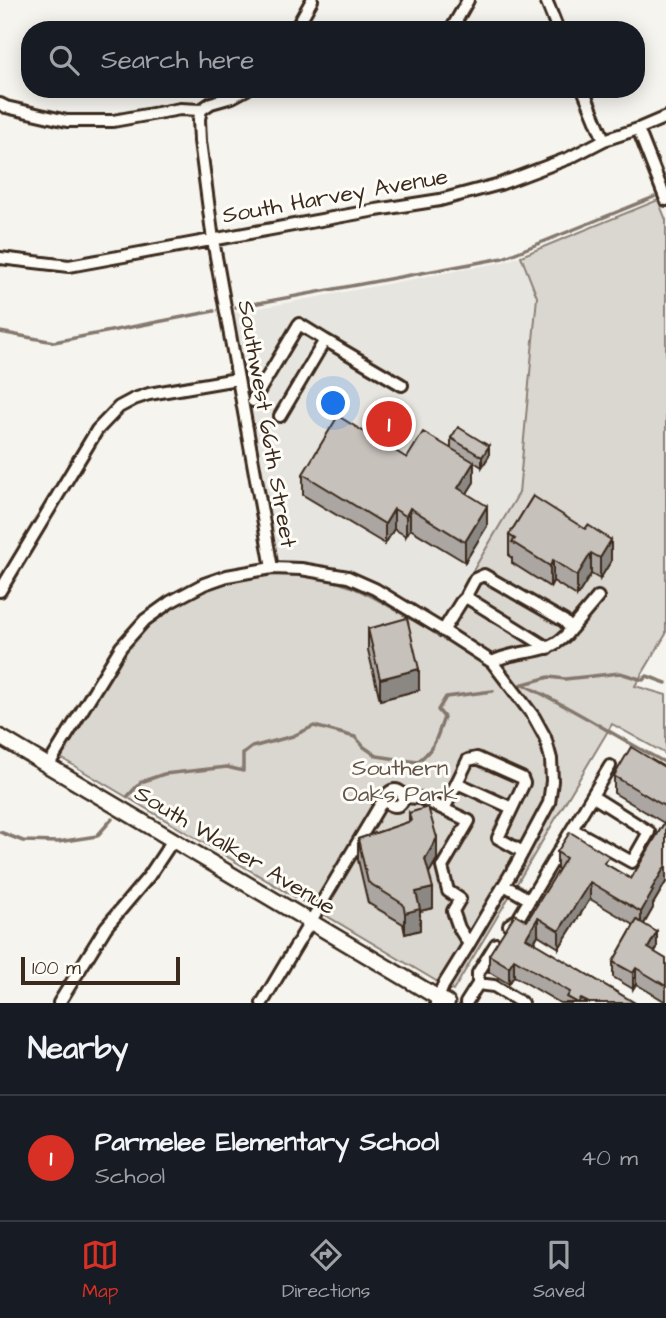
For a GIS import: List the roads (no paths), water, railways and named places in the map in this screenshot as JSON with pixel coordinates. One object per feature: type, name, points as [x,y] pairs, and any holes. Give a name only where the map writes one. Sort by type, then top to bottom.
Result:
[{"type":"main road","name":"South Walker Avenue","points":[[0,737],[440,1001]]},
{"type":"street","points":[[300,21],[312,0]]},
{"type":"street","points":[[456,21],[468,0]]},
{"type":"street","points":[[546,0],[554,21]]},
{"type":"street","points":[[0,104],[67,121],[113,121],[180,109],[201,110],[211,103],[228,98]]},
{"type":"street","points":[[587,98],[604,140]]},
{"type":"street","name":"Southwest 66th Street","points":[[48,766],[121,647],[145,621],[170,602],[204,584],[227,576],[272,568],[214,240],[200,141],[201,110]]},
{"type":"street","name":"South Harvey Avenue","points":[[0,258],[68,266],[440,200],[500,184],[666,117]]},
{"type":"street","points":[[638,129],[666,200]]},
{"type":"street","points":[[253,401],[299,324],[402,386]]},
{"type":"street","points":[[280,416],[325,340]]},
{"type":"street","points":[[0,591],[97,430],[120,407],[149,394],[237,379]]},
{"type":"street","points":[[272,568],[300,569],[348,577],[375,589],[443,631],[492,662],[534,717],[545,737],[551,759],[552,781],[548,803],[523,852],[443,986],[440,1001]]},
{"type":"street","points":[[443,631],[475,579],[484,575],[564,621],[571,629]]},
{"type":"street","points":[[467,596],[548,648]]},
{"type":"street","points":[[492,662],[501,657],[555,645],[598,597]]},
{"type":"street","points":[[444,809],[468,760],[477,758],[522,778],[524,783],[498,838],[523,852]]},
{"type":"street","points":[[466,1003],[478,984],[478,973],[509,925],[518,919],[610,766]]},
{"type":"street","points":[[457,783],[512,808]]},
{"type":"street","points":[[262,1003],[380,805],[394,789],[400,790],[403,797],[420,798],[469,821],[442,867],[448,891],[460,899],[453,911],[469,944]]},
{"type":"street","points":[[572,829],[632,862],[649,832],[592,796]]},
{"type":"street","points":[[59,1003],[106,927],[149,876],[173,840]]},
{"type":"street","points":[[504,885],[530,900]]},
{"type":"street","points":[[478,984],[495,986],[522,1003]]},
{"type":"waterway","points":[[236,307],[503,258],[654,197]]},
{"type":"waterway","points":[[0,332],[54,342],[214,311]]},
{"type":"waterway","points":[[520,685],[549,677],[565,679],[620,673],[643,680],[647,676],[666,683]]},
{"type":"waterway","points":[[524,685],[666,763]]},
{"type":"waterway","points":[[128,796],[141,782],[164,774],[227,767],[243,771],[243,754],[252,747],[293,736],[314,726],[355,737],[377,756],[417,762],[428,752],[437,737],[444,717],[438,710],[446,697],[493,691]]},
{"type":"waterway","points":[[0,832],[23,841],[58,842],[97,836],[112,819]]},
{"type":"place","name":"Parmelee Elementary School","points":[[389,424]]},
{"type":"park label","name":"Southern Oaks Park","points":[[400,781]]}]
